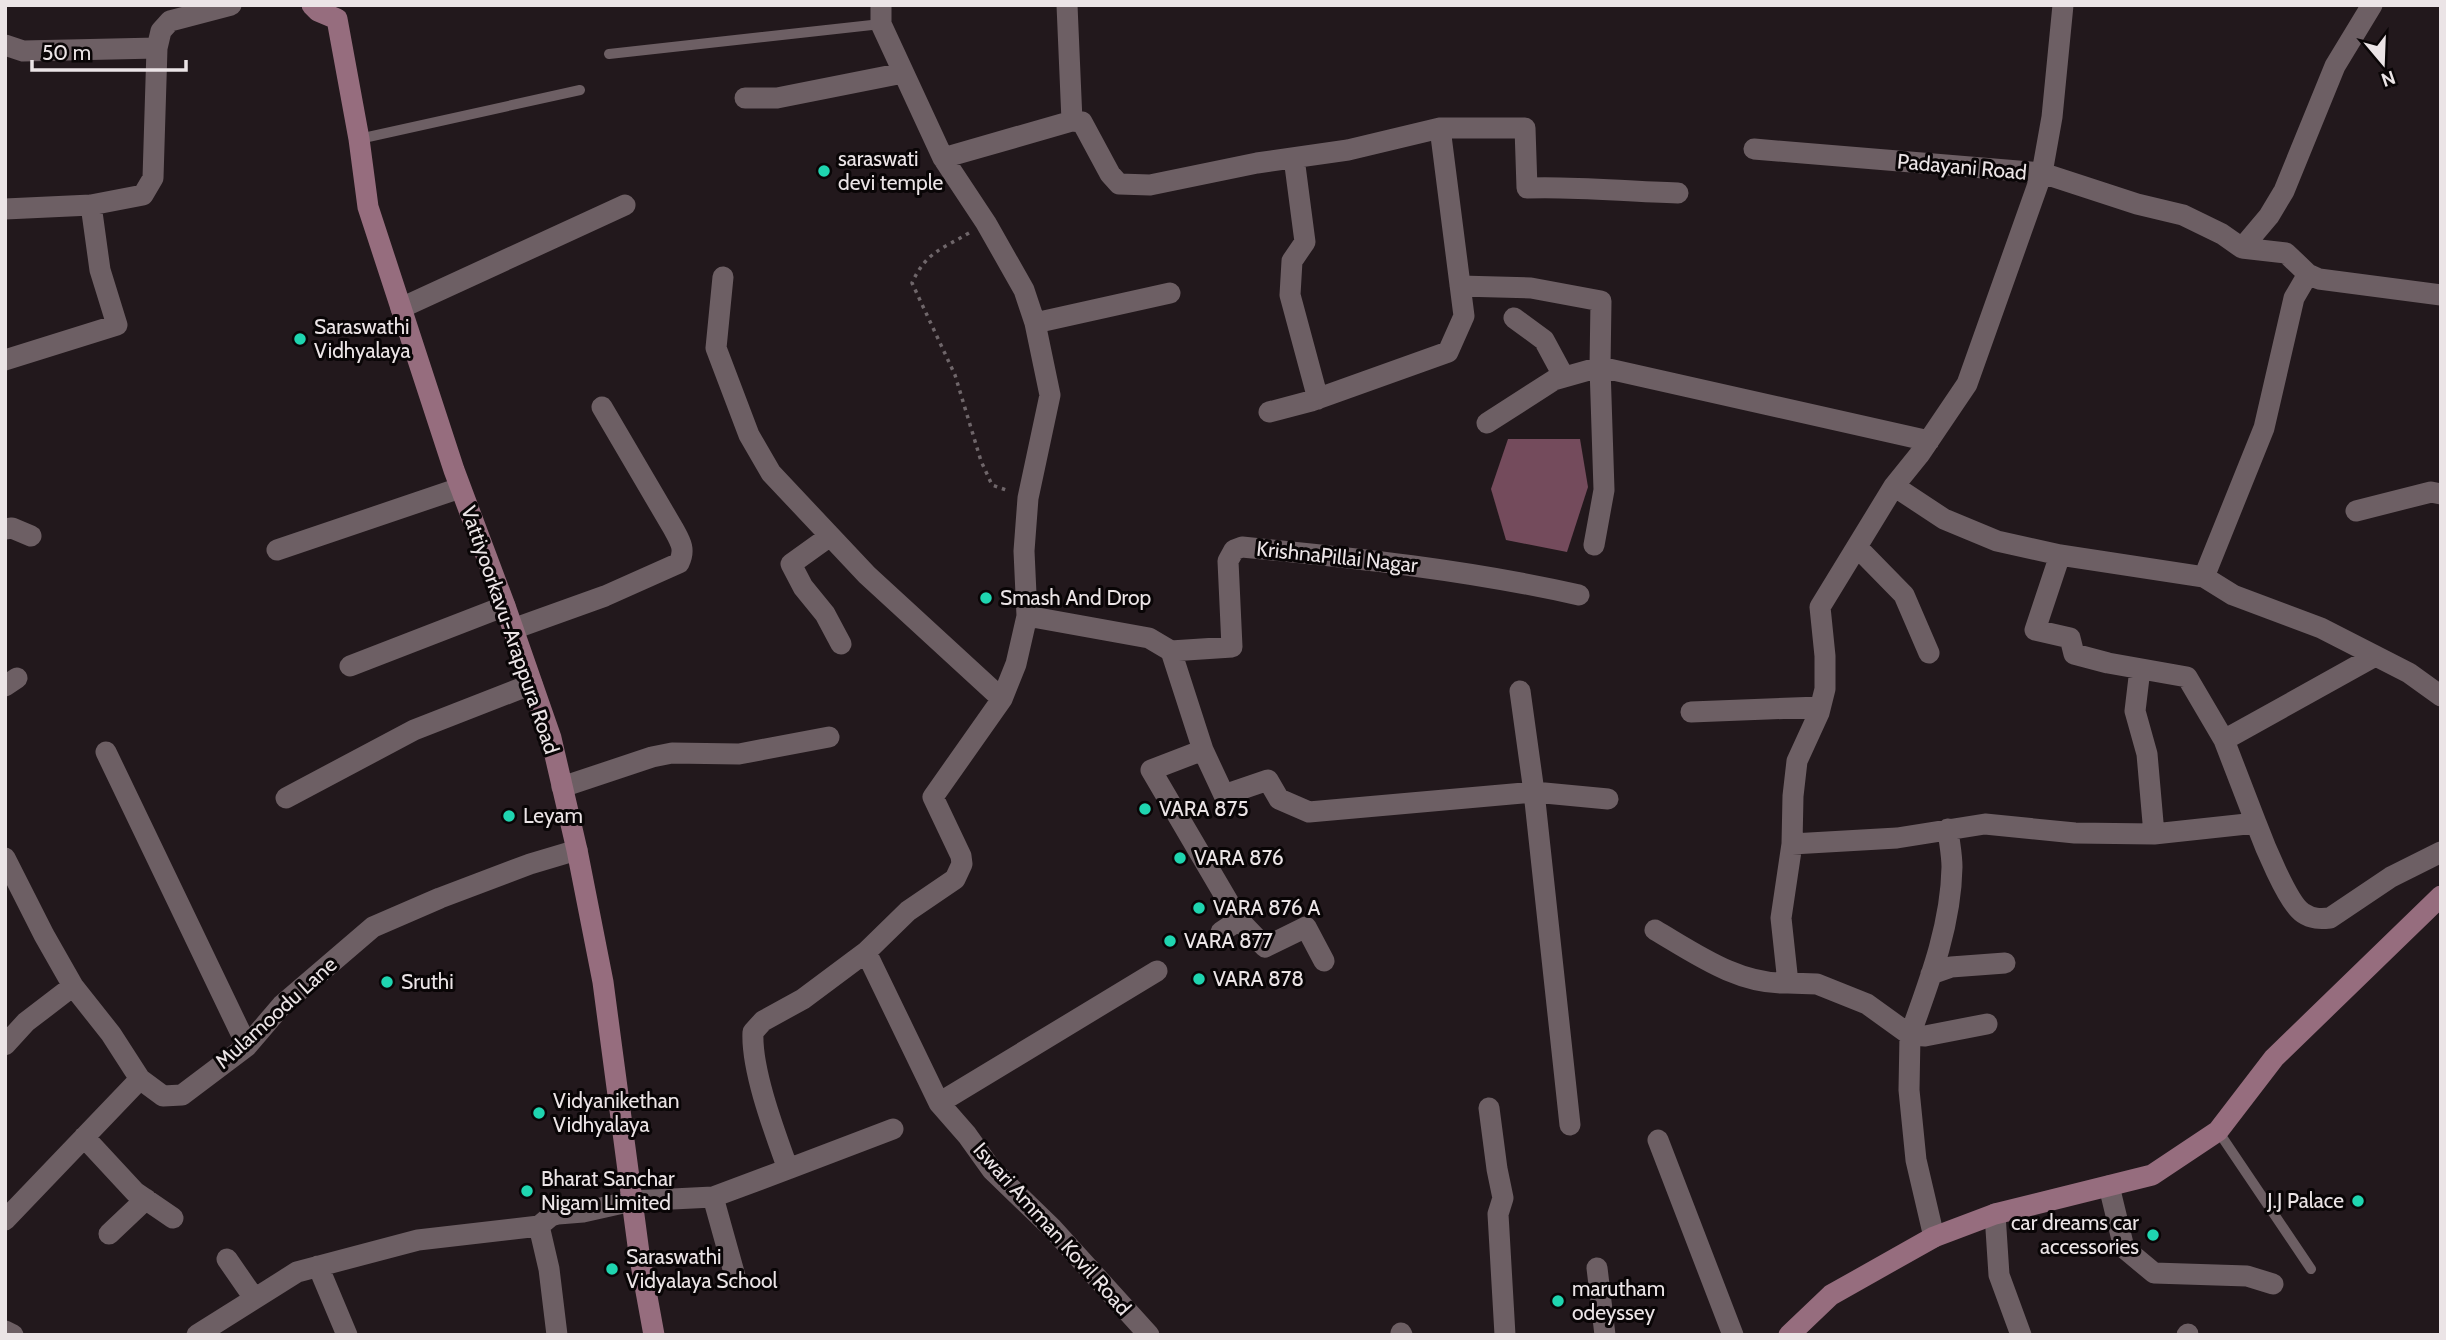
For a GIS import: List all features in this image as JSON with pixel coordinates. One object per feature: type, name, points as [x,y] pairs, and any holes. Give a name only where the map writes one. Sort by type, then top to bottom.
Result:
[{"type":"street","points":[[5,209],[91,205],[143,195],[153,178],[157,48],[161,31],[170,21],[231,5]]},
{"type":"street","points":[[1067,5],[1073,121]]},
{"type":"street","name":"Padayani Road","points":[[1754,149],[2042,173],[2052,117],[2063,5]]},
{"type":"street","points":[[2242,248],[2269,216],[2284,191],[2335,66],[2372,5]]},
{"type":"street","name":"Vattiyoorkavu-Arappura Road","points":[[325,9],[359,139],[368,207],[460,488],[551,738],[603,982],[639,1253],[654,1335]]},
{"type":"street","points":[[788,1169],[752,1049],[753,1032],[763,1021],[803,999],[866,952],[908,911],[960,873],[961,856],[933,797],[1002,699],[1016,664],[1027,616],[1024,551],[1028,498],[1050,395],[1035,324],[1024,290],[986,223],[943,158],[903,73],[881,15]]},
{"type":"street","points":[[5,45],[23,51],[157,48]]},
{"type":"street","points":[[745,98],[777,97],[903,73]]},
{"type":"street","points":[[943,158],[1073,121],[1082,122],[1110,174],[1119,184],[1131,186],[1150,185],[1348,150],[1440,128],[1525,128],[1527,188],[1565,187],[1678,193]]},
{"type":"street","points":[[1269,412],[1318,398],[1448,352],[1464,316],[1440,128]]},
{"type":"street","points":[[1294,158],[1305,242],[1292,261],[1290,295],[1318,398]]},
{"type":"street","points":[[1788,983],[1781,918],[1792,844],[1797,761],[1825,689],[1820,607],[1894,486],[1967,384],[2042,173],[2137,204],[2183,215],[2222,234],[2242,248],[2286,253],[2308,275],[2319,279],[2441,295]]},
{"type":"street","points":[[5,360],[117,325],[100,270],[91,205]]},
{"type":"street","points":[[401,308],[625,205]]},
{"type":"street","points":[[2204,577],[2264,428],[2294,298],[2308,275]]},
{"type":"street","points":[[723,277],[716,348],[749,435],[771,473],[867,575],[1002,699]]},
{"type":"street","points":[[1460,286],[1531,288],[1601,301],[1604,490],[1594,545]]},
{"type":"street","points":[[1035,324],[1170,293]]},
{"type":"street","points":[[1514,318],[1544,340],[1564,377]]},
{"type":"street","points":[[1487,423],[1554,380],[1600,367],[1929,440]]},
{"type":"street","points":[[513,629],[606,596],[679,563],[683,555],[682,545],[673,528],[602,407]]},
{"type":"street","points":[[1894,486],[1944,519],[1997,541],[2060,555],[2204,577],[2233,595],[2321,628],[2409,673],[2441,696]]},
{"type":"street","points":[[277,550],[460,488]]},
{"type":"street","points":[[2356,511],[2431,492],[2441,494]]},
{"type":"street","points":[[5,529],[12,528],[31,536]]},
{"type":"street","points":[[830,536],[791,565],[803,587],[825,614],[841,644]]},
{"type":"street","name":"KrishnaPillai Nagar","points":[[1171,652],[1232,647],[1228,561],[1234,550],[1242,547],[1375,559],[1506,578],[1579,595]]},
{"type":"street","points":[[1857,547],[1904,595],[1929,653]]},
{"type":"street","points":[[2060,555],[2035,631],[2070,638],[2074,654],[2187,677],[2224,740],[2273,865],[2300,912],[2312,918],[2330,918],[2391,877],[2441,852]]},
{"type":"street","points":[[350,666],[505,606]]},
{"type":"street","points":[[1027,616],[1149,638],[1171,652],[1203,750],[1224,795],[1268,780],[1279,799],[1309,812],[1534,792],[1608,799]]},
{"type":"street","points":[[2224,740],[2375,656]]},
{"type":"street","points":[[2140,669],[2135,711],[2147,754],[2154,834]]},
{"type":"street","points":[[286,798],[414,730],[531,684]]},
{"type":"street","points":[[1520,691],[1534,792],[1570,1125]]},
{"type":"street","points":[[1691,712],[1820,707]]},
{"type":"street","points":[[562,787],[672,753],[738,754],[829,737]]},
{"type":"street","points":[[1203,750],[1151,771],[1230,926],[1265,947],[1306,927],[1324,961]]},
{"type":"street","points":[[106,752],[247,1046]]},
{"type":"street","points":[[1792,844],[1897,838],[1985,824],[2075,833],[2154,834],[2256,823]]},
{"type":"street","points":[[1934,1237],[1916,1160],[1909,1090],[1910,1035],[1941,945],[1948,910],[1952,866],[1948,829]]},
{"type":"street","name":"Mulamoodu Lane","points":[[5,858],[73,986],[111,1034],[139,1079],[163,1096],[182,1095],[247,1046],[282,1005],[373,927],[453,893],[530,864],[577,850]]},
{"type":"street","points":[[1789,1335],[1831,1295],[1934,1237],[1995,1214],[2152,1175],[2218,1131],[2274,1058],[2441,896]]},
{"type":"street","points":[[1655,930],[1726,971],[1770,984],[1817,984],[1867,1003],[1910,1035],[1925,1036],[1987,1024]]},
{"type":"street","name":"Iswari Amman Kovil Road","points":[[866,952],[939,1103],[967,1135],[992,1170],[1052,1228],[1149,1335]]},
{"type":"street","points":[[1931,974],[1951,967],[2006,963]]},
{"type":"street","points":[[939,1103],[1157,971]]},
{"type":"street","points":[[5,1045],[26,1021],[73,986]]},
{"type":"street","points":[[5,1220],[139,1079]]},
{"type":"street","points":[[1489,1108],[1503,1198],[1498,1214],[1505,1335]]},
{"type":"street","points":[[197,1335],[297,1272],[418,1240],[539,1226],[558,1214],[583,1212],[632,1201],[713,1197],[893,1129]]},
{"type":"street","points":[[84,1137],[135,1192],[173,1218]]},
{"type":"street","points":[[1658,1140],[1733,1335]]},
{"type":"street","points":[[2109,1186],[2124,1248],[2154,1273],[2247,1276],[2273,1284]]},
{"type":"street","points":[[713,1197],[735,1276]]},
{"type":"street","points":[[109,1234],[146,1199]]},
{"type":"street","points":[[1995,1214],[1999,1275],[2021,1335]]},
{"type":"street","points":[[539,1226],[549,1269],[557,1335]]},
{"type":"street","points":[[227,1259],[254,1298]]},
{"type":"street","points":[[318,1266],[347,1335]]},
{"type":"street","points":[[1597,1268],[1605,1335]]},
{"type":"street","points":[[5,1331],[13,1335]]},
{"type":"lane","points":[[609,54],[881,15]]},
{"type":"lane","points":[[359,139],[580,89]]},
{"type":"lane","points":[[2218,1131],[2311,1269]]},
{"type":"path","points":[[986,223],[941,248],[920,264],[912,283],[955,375],[981,461],[992,485],[1028,498]]},
{"type":"shaded area","points":[[1508,439],[1580,439],[1588,487],[1567,552],[1506,540],[1491,489]]},
{"type":"place","name":"saraswati devi temple","points":[[824,171]]},
{"type":"place","name":"Saraswathi Vidhyalaya","points":[[300,339]]},
{"type":"place","name":"Smash And Drop","points":[[986,598]]},
{"type":"place","name":"VARA 875","points":[[1145,809]]},
{"type":"place","name":"Leyam","points":[[509,816]]},
{"type":"place","name":"VARA 876","points":[[1180,858]]},
{"type":"place","name":"VARA 876 A","points":[[1199,908]]},
{"type":"place","name":"VARA 877","points":[[1170,941]]},
{"type":"place","name":"VARA 878","points":[[1199,979]]},
{"type":"place","name":"Sruthi","points":[[387,982]]},
{"type":"place","name":"Vidyanikethan Vidhyalaya","points":[[539,1113]]},
{"type":"place","name":"Bharat Sanchar Nigam Limited","points":[[527,1191]]},
{"type":"place","name":"J.J Palace","points":[[2358,1201]]},
{"type":"place","name":"car dreams car accessories","points":[[2153,1235]]},
{"type":"place","name":"Saraswathi Vidyalaya School","points":[[612,1269]]},
{"type":"place","name":"marutham odeyssey","points":[[1558,1301]]}]
